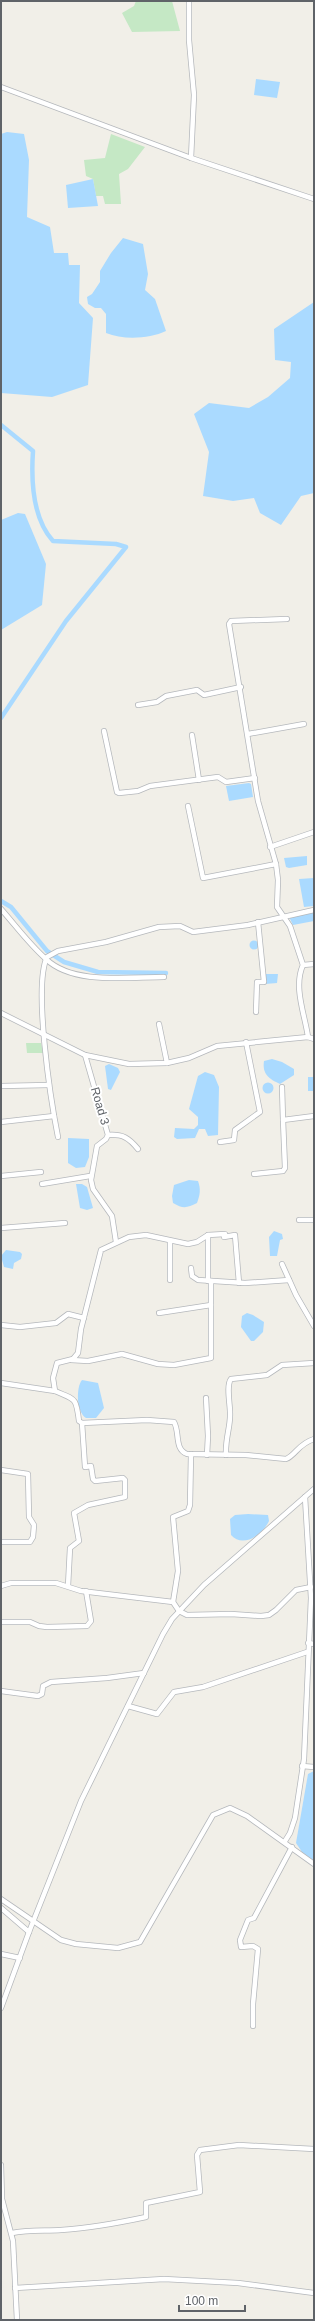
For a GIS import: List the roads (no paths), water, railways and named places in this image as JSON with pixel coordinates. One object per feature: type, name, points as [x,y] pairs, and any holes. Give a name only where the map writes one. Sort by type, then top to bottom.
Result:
[{"type":"street","points":[[189,1],[189,40],[194,96],[190,158]]},
{"type":"street","points":[[1,86],[190,158],[314,199]]},
{"type":"street","points":[[287,619],[230,622],[254,778],[270,847],[276,864],[278,880],[276,904],[282,917],[290,926],[303,965],[301,970],[300,1003],[306,1021],[308,1037]]},
{"type":"street","points":[[138,705],[157,702],[166,696],[197,690],[204,695],[241,688]]},
{"type":"street","points":[[248,734],[304,724]]},
{"type":"street","points":[[104,731],[117,792],[119,794],[138,791],[150,786],[199,780],[218,778],[226,782],[254,778]]},
{"type":"street","points":[[192,735],[199,780]]},
{"type":"street","points":[[188,806],[191,828],[203,878],[276,864]]},
{"type":"street","points":[[270,847],[314,832]]},
{"type":"street","points":[[1,909],[56,967],[78,976],[164,977]]},
{"type":"street","points":[[58,1137],[49,1085],[44,1034],[43,980],[47,958],[55,952],[106,942],[159,927],[175,926],[193,932],[258,922],[314,910]]},
{"type":"street","points":[[256,1012],[257,982],[264,982],[258,922]]},
{"type":"street","points":[[303,965],[314,964]]},
{"type":"street","points":[[1,1012],[85,1055],[129,1064],[167,1063],[189,1058],[209,1048],[246,1042],[308,1037],[314,1039]]},
{"type":"street","points":[[159,1024],[167,1063]]},
{"type":"street","points":[[220,1142],[234,1140],[234,1130],[258,1114],[260,1109],[246,1042]]},
{"type":"street","name":"Road 3","points":[[85,1055],[108,1135],[106,1139],[97,1146],[90,1176]]},
{"type":"street","points":[[1,1086],[49,1085]]},
{"type":"street","points":[[254,1174],[283,1171],[285,1168],[282,1087]]},
{"type":"street","points":[[1,1122],[54,1116]]},
{"type":"street","points":[[283,1120],[314,1116]]},
{"type":"street","points":[[108,1135],[124,1136],[130,1139],[138,1149]]},
{"type":"street","points":[[1,1176],[41,1172]]},
{"type":"street","points":[[42,1184],[90,1176],[93,1189],[112,1216],[116,1242]]},
{"type":"street","points":[[299,1220],[314,1220]]},
{"type":"street","points":[[1,1228],[65,1223]]},
{"type":"street","points":[[69,1360],[74,1359],[78,1353],[84,1318],[101,1250],[116,1242],[146,1235],[188,1244],[198,1242],[208,1235],[224,1234],[224,1237],[235,1235],[239,1283]]},
{"type":"street","points":[[55,1391],[53,1378],[55,1366],[60,1361],[88,1361],[122,1354],[158,1364],[174,1365],[211,1358],[211,1305],[208,1235]]},
{"type":"street","points":[[170,1241],[170,1280]]},
{"type":"street","points":[[282,1264],[314,1326]]},
{"type":"street","points":[[191,1268],[193,1278],[209,1281],[239,1283],[289,1280]]},
{"type":"street","points":[[159,1313],[211,1305]]},
{"type":"street","points":[[1,1325],[20,1327],[56,1324],[72,1314],[84,1318]]},
{"type":"street","points":[[226,1455],[225,1439],[230,1415],[229,1384],[231,1379],[268,1375],[282,1365],[314,1363]]},
{"type":"street","points":[[1,1383],[55,1391],[70,1396],[75,1401],[78,1421],[82,1423],[147,1420],[174,1422],[178,1428],[179,1447],[182,1452],[190,1454],[286,1459],[291,1457],[300,1445],[314,1439]]},
{"type":"street","points":[[206,1398],[208,1436],[207,1455]]},
{"type":"street","points":[[68,1586],[70,1548],[78,1541],[74,1513],[88,1505],[120,1498],[126,1494],[126,1485],[123,1478],[96,1481],[93,1479],[92,1466],[85,1467],[82,1423]]},
{"type":"street","points":[[190,1454],[190,1505],[188,1511],[173,1517],[178,1571],[173,1602],[179,1611],[187,1615],[269,1615],[296,1590],[311,1587]]},
{"type":"street","points":[[1,1470],[28,1474],[29,1517],[34,1525],[33,1538],[30,1542],[1,1542]]},
{"type":"street","points":[[1,2008],[29,1932],[34,1923],[81,1801],[163,1634],[179,1611],[204,1586],[314,1489]]},
{"type":"street","points":[[285,1841],[294,1823],[302,1766],[311,1587],[305,1497]]},
{"type":"street","points":[[1,1586],[35,1582],[68,1586],[86,1591],[173,1602]]},
{"type":"street","points":[[1,1622],[30,1622],[39,1626],[47,1627],[87,1626],[91,1621],[86,1591]]},
{"type":"street","points":[[308,1643],[314,1644]]},
{"type":"street","points":[[128,1706],[157,1714],[174,1692],[202,1687],[307,1652]]},
{"type":"street","points":[[1,1691],[38,1696],[42,1694],[43,1686],[51,1682],[106,1678],[144,1673]]},
{"type":"street","points":[[302,1766],[314,1767]]},
{"type":"street","points":[[1,1899],[61,1940],[76,1944],[118,1948],[133,1946],[140,1942],[213,1816],[230,1808],[236,1809],[285,1841],[314,1864]]},
{"type":"street","points":[[253,2026],[253,2004],[258,1949],[253,1946],[241,1947],[240,1940],[248,1920],[254,1918],[292,1847]]},
{"type":"street","points":[[1,1908],[29,1932]]},
{"type":"street","points":[[1,1954],[20,1958]]},
{"type":"street","points":[[12,2233],[61,2230],[112,2224],[146,2217],[146,2203],[200,2192],[197,2155],[200,2150],[247,2145],[314,2149]]},
{"type":"street","points":[[1,2165],[2,2199],[12,2233],[17,2320]]},
{"type":"street","points":[[15,2288],[164,2278],[238,2283],[314,2293]]},
{"type":"water","points":[[256,79],[280,82],[277,98],[254,95]]},
{"type":"water","points":[[7,132],[24,134],[29,160],[27,217],[50,227],[54,253],[68,253],[69,265],[80,265],[79,303],[93,318],[88,385],[52,397],[1,393],[1,134]]},
{"type":"water","points":[[93,179],[98,206],[68,208],[66,185]]},
{"type":"water","points":[[123,238],[143,244],[148,274],[145,290],[155,299],[166,331],[159,334],[128,338],[106,333],[106,314],[101,308],[95,308],[88,304],[87,297],[92,294],[100,282],[100,271],[111,253]]},
{"type":"water","points":[[314,302],[314,493],[301,496],[281,525],[260,513],[254,498],[233,501],[203,496],[209,452],[194,414],[209,403],[249,408],[268,397],[290,378],[291,362],[275,360],[274,329]]},
{"type":"water","points":[[18,513],[25,514],[46,564],[42,605],[1,630],[1,520]]},
{"type":"water","points":[[251,784],[253,797],[229,801],[226,786]]},
{"type":"water","points":[[307,856],[307,865],[289,868],[286,867],[284,858]]},
{"type":"water","points":[[314,878],[314,906],[304,907],[299,879]]},
{"type":"water","points":[[314,912],[314,921],[293,925],[289,917]]},
{"type":"water","points":[[254,940],[259,945],[254,950],[249,945]]},
{"type":"water","points":[[264,974],[278,974],[277,983],[265,984]]},
{"type":"water","points":[[272,1059],[282,1062],[294,1069],[294,1075],[280,1084],[267,1076],[264,1069],[264,1061]]},
{"type":"water","points":[[109,1064],[118,1068],[120,1072],[111,1090],[108,1089],[105,1066]]},
{"type":"water","points":[[205,1072],[214,1075],[219,1087],[218,1135],[208,1136],[205,1129],[199,1129],[195,1138],[177,1139],[174,1137],[175,1128],[194,1129],[198,1125],[198,1117],[189,1109],[198,1076]]},
{"type":"water","points":[[308,1077],[314,1077],[314,1091],[308,1091]]},
{"type":"water","points":[[268,1082],[272,1084],[274,1088],[272,1092],[268,1094],[264,1092],[262,1088],[264,1084]]},
{"type":"water","points":[[68,1138],[89,1139],[89,1157],[85,1167],[76,1168],[68,1163]]},
{"type":"water","points":[[189,1180],[198,1181],[200,1192],[197,1203],[185,1207],[173,1203],[172,1196],[174,1185]]},
{"type":"water","points":[[76,1184],[82,1184],[87,1187],[93,1208],[87,1210],[80,1208]]},
{"type":"water","points":[[274,1231],[282,1234],[283,1239],[280,1240],[277,1256],[270,1256],[269,1237]]},
{"type":"water","points":[[6,1250],[20,1252],[22,1254],[21,1259],[14,1263],[13,1269],[4,1267],[1,1256]]},
{"type":"water","points":[[247,1313],[264,1322],[263,1332],[254,1341],[251,1341],[241,1327],[242,1316]]},
{"type":"water","points":[[82,1380],[98,1383],[104,1408],[96,1418],[86,1418],[80,1411],[78,1394]]},
{"type":"water","points":[[235,1515],[268,1515],[269,1521],[258,1535],[241,1541],[231,1535],[230,1519]]},
{"type":"water","points":[[314,1771],[314,1861],[302,1852],[296,1843],[308,1774]]},
{"type":"waterway","points":[[1,425],[33,451],[32,474],[37,511],[46,532],[53,541],[116,544],[126,547],[66,621],[1,718]]},
{"type":"waterway","points":[[1,901],[11,907],[47,951],[64,962],[98,972],[166,973]]}]
